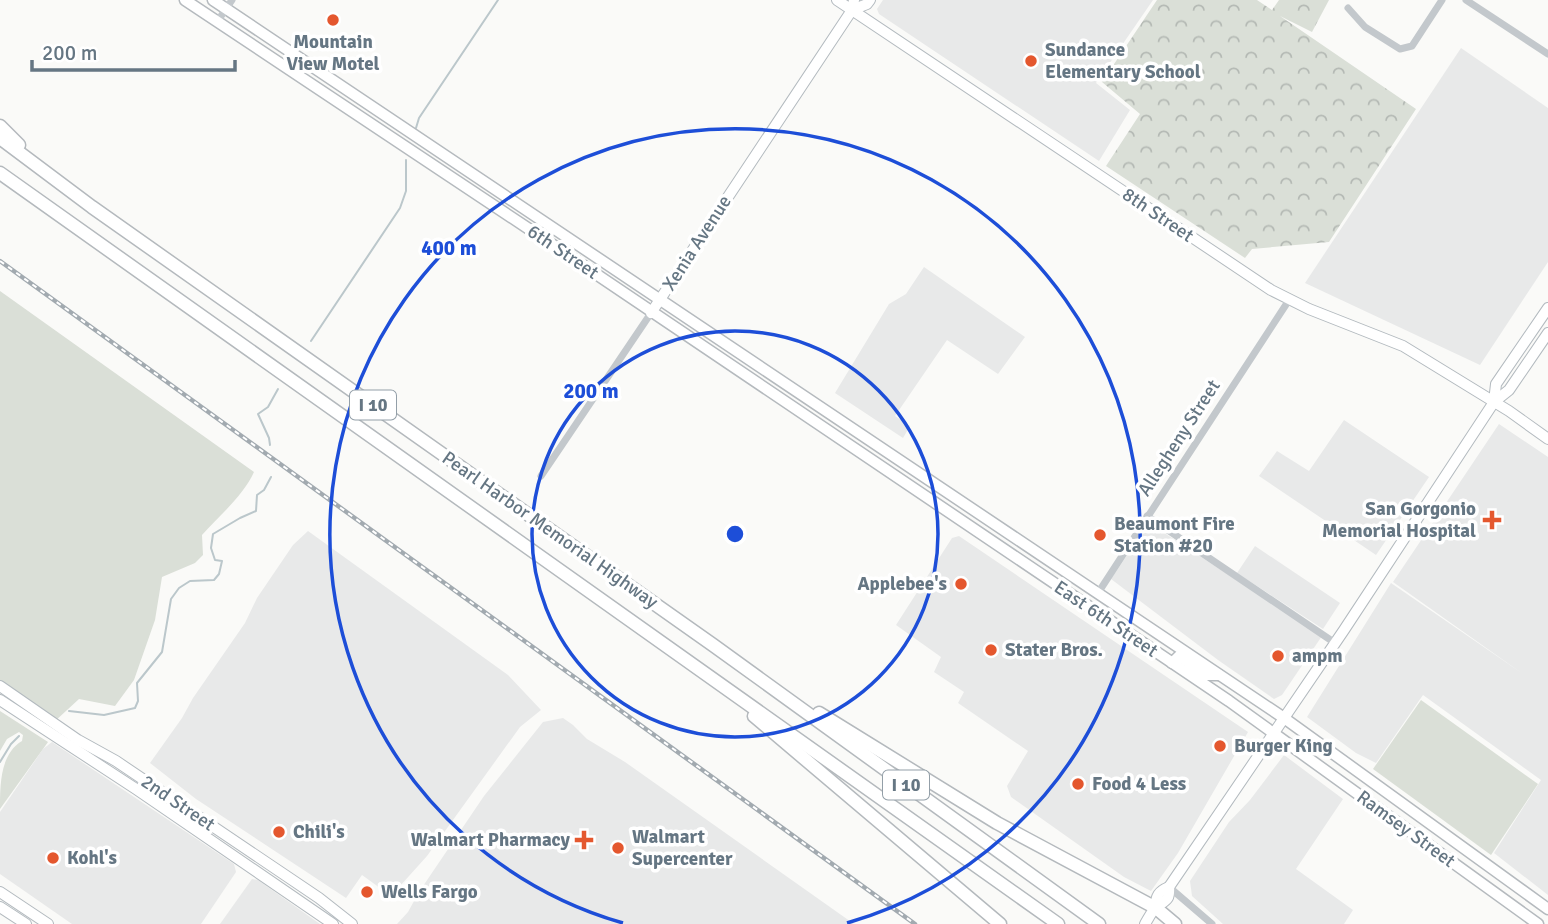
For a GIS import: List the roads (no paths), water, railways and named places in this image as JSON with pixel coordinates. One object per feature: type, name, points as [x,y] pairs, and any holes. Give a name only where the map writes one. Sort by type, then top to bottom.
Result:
[{"type":"highway","points":[[0,126],[36,163]]},
{"type":"highway","name":"Pearl Harbor Memorial Highway","points":[[0,138],[92,207],[713,645],[1099,924]]},
{"type":"highway","name":"Pearl Harbor Memorial Highway","points":[[0,173],[1058,924]]},
{"type":"highway","points":[[0,183],[94,240]]},
{"type":"highway","points":[[713,645],[954,797],[1156,908],[1175,924]]},
{"type":"highway","points":[[701,670],[1000,924]]},
{"type":"main road","name":"6th Street","points":[[185,0],[939,507]]},
{"type":"main road","name":"6th Street","points":[[213,0],[229,4],[366,103],[950,494]]},
{"type":"main road","points":[[358,116],[366,103]]},
{"type":"main road","name":"East 6th Street","points":[[950,494],[1284,718]]},
{"type":"main road","name":"East 6th Street","points":[[939,507],[1273,733]]},
{"type":"main road","points":[[1172,663],[1179,656],[1206,675],[1219,675]]},
{"type":"main road","name":"Ramsey Street","points":[[1284,718],[1548,909]]},
{"type":"main road","name":"Ramsey Street","points":[[1273,733],[1538,924]]},
{"type":"street","name":"8th Street","points":[[837,0],[853,5],[1243,273],[1289,300],[1403,346],[1548,439]]},
{"type":"street","name":"Xenia Avenue","points":[[541,476],[661,299],[853,5],[867,4],[870,0]]},
{"type":"street","points":[[1348,8],[1366,27],[1401,50],[1412,46],[1442,0]]},
{"type":"street","points":[[1466,0],[1548,54]]},
{"type":"street","points":[[217,22],[229,4]]},
{"type":"street","name":"Allegheny Street","points":[[1098,593],[1289,300]]},
{"type":"street","points":[[1494,402],[1496,384],[1548,308]]},
{"type":"street","points":[[1145,924],[1156,908],[1163,905],[1170,895],[1169,887],[1494,402],[1509,390],[1548,332]]},
{"type":"street","points":[[1147,516],[1335,643]]},
{"type":"street","name":"2nd Street","points":[[0,686],[319,898],[352,924]]},
{"type":"street","name":"2nd Street","points":[[0,700],[333,924]]},
{"type":"street","points":[[1169,887],[1212,924]]},
{"type":"street","points":[[0,892],[48,924]]},
{"type":"street","points":[[0,907],[26,924]]},
{"type":"waterway","points":[[416,128],[419,118],[498,0]]},
{"type":"waterway","points":[[311,341],[400,208],[406,191],[406,160]]},
{"type":"waterway","points":[[270,445],[258,414],[268,407],[278,389]]},
{"type":"waterway","points":[[69,711],[104,715],[135,708],[138,701],[137,683],[162,652],[171,599],[179,588],[190,581],[214,580],[219,574],[222,561],[215,560],[211,548],[213,534],[256,511],[257,495],[264,490],[271,477]]},
{"type":"waterway","points":[[0,762],[19,736]]},
{"type":"railway","points":[[0,261],[915,924]]},
{"type":"place","name":"Mountain View Motel","points":[[333,20]]},
{"type":"place","name":"Sundance Elementary School","points":[[1031,61]]},
{"type":"place","name":"San Gorgonio Memorial Hospital","points":[[1492,520]]},
{"type":"place","name":"Beaumont Fire Station #20","points":[[1100,535]]},
{"type":"place","name":"Applebee's","points":[[961,584]]},
{"type":"place","name":"Stater Bros.","points":[[991,650]]},
{"type":"place","name":"ampm","points":[[1278,656]]},
{"type":"place","name":"Burger King","points":[[1220,746]]},
{"type":"place","name":"Food 4 Less","points":[[1078,784]]},
{"type":"place","name":"Chili's","points":[[279,832]]},
{"type":"place","name":"Walmart Pharmacy","points":[[584,840]]},
{"type":"place","name":"Walmart Supercenter","points":[[618,848]]},
{"type":"place","name":"Kohl's","points":[[53,858]]},
{"type":"place","name":"Wells Fargo","points":[[367,892]]}]
